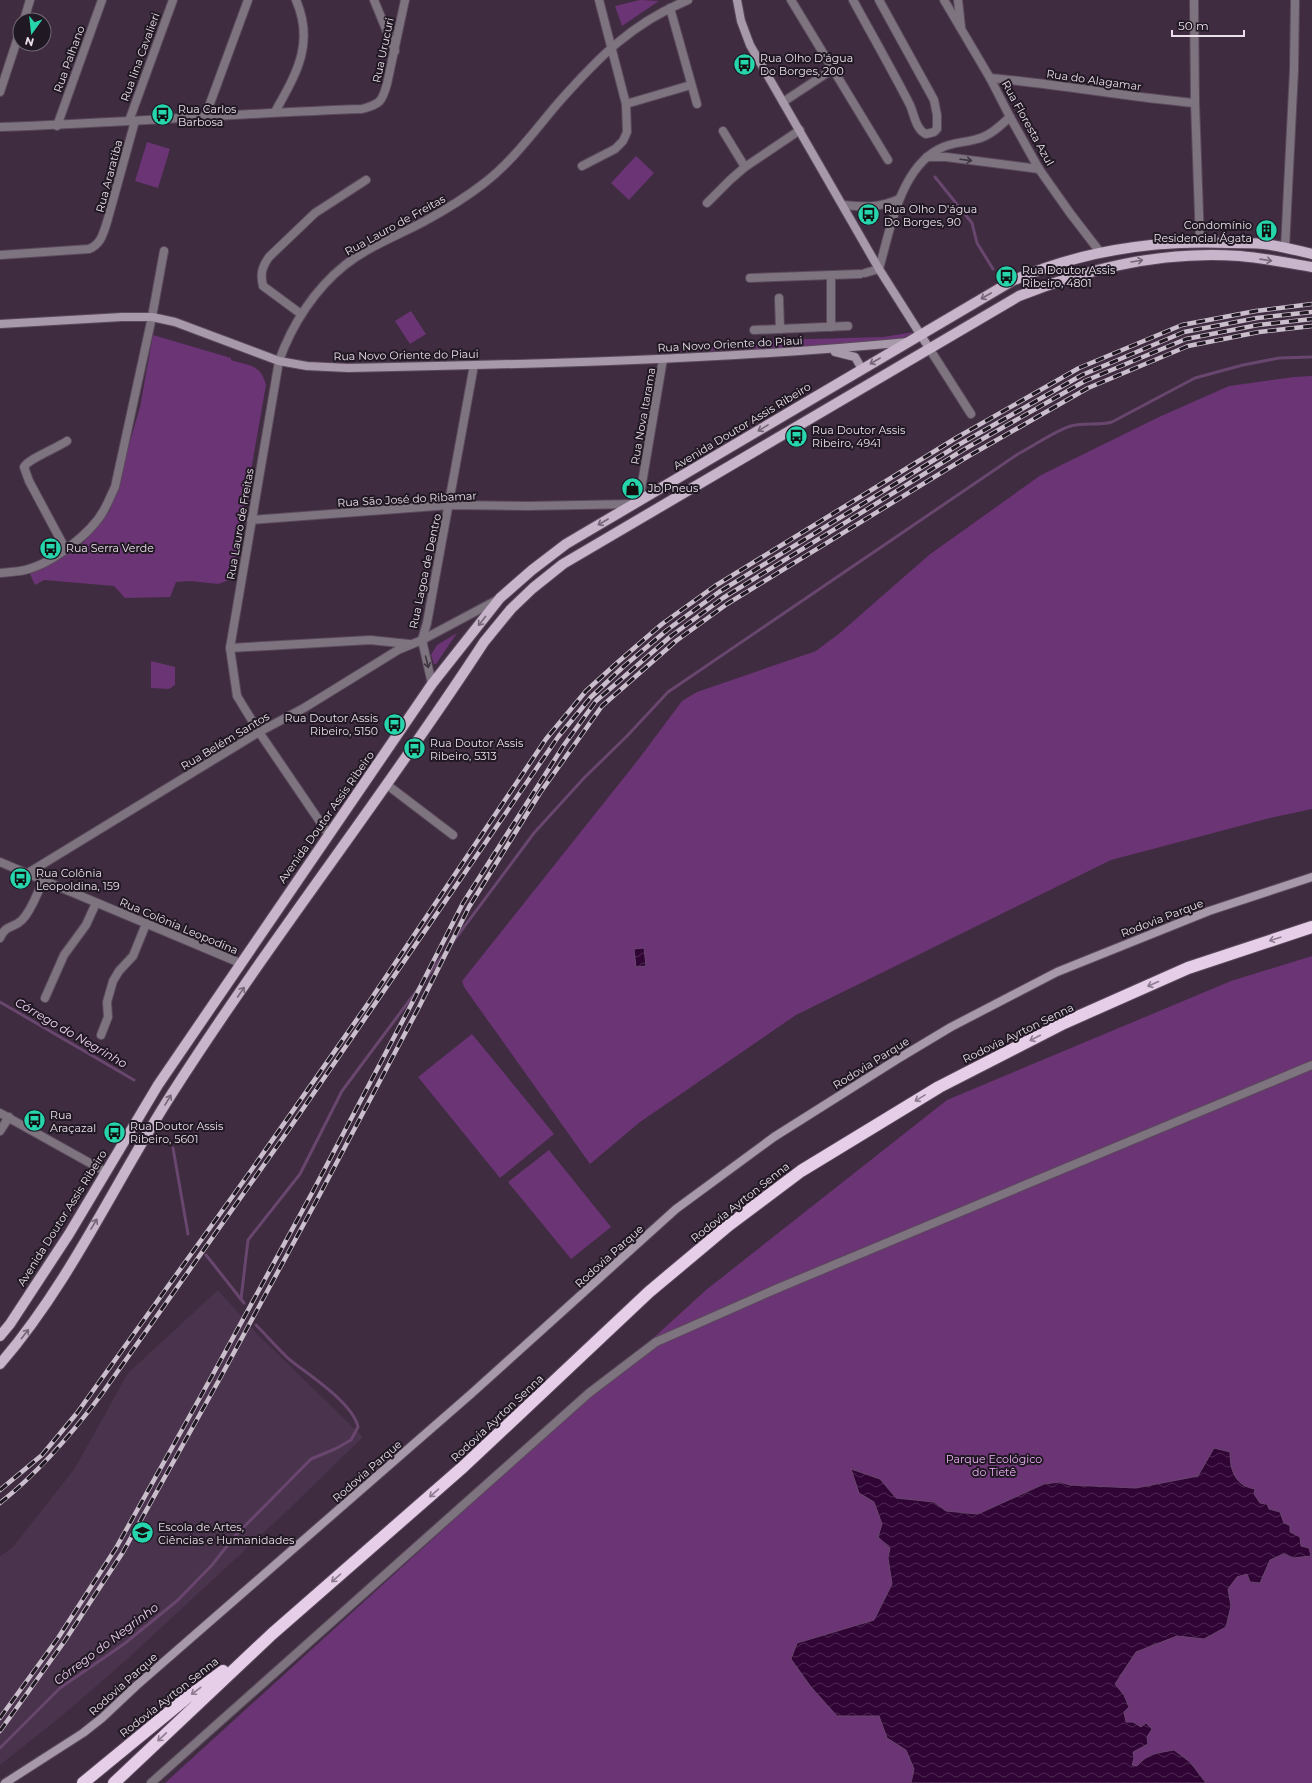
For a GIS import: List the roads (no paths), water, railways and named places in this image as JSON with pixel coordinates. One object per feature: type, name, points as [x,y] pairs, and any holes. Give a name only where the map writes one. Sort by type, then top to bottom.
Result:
[{"type":"highway","name":"Rodovia Ayrton Senna","points":[[114,1783],[272,1634],[463,1468],[649,1292],[729,1225],[801,1171],[939,1086],[1064,1023],[1188,968],[1312,927]]},
{"type":"highway","name":"Rodovia Ayrton Senna","points":[[82,1783],[184,1700],[272,1634]]},
{"type":"main road","name":"Avenida Doutor Assis Ribeiro","points":[[0,1336],[10,1324],[68,1234],[158,1085],[432,684],[500,598],[532,570],[566,544],[638,503],[1012,281],[1039,269],[1100,252],[1148,245],[1200,242],[1264,244],[1312,254]]},
{"type":"main road","points":[[0,1364],[44,1308],[171,1095],[259,965],[484,642],[511,609],[532,588],[576,556],[1019,296],[1046,285],[1107,266],[1138,260],[1174,257],[1239,256],[1312,267]]},
{"type":"street","points":[[26,12],[30,0]]},
{"type":"street","name":"Rua Palhano","points":[[57,126],[102,0]]},
{"type":"street","name":"Rua lina Cavalieri","points":[[132,121],[173,0]]},
{"type":"street","points":[[205,117],[248,0]]},
{"type":"street","points":[[0,127],[57,126],[275,112],[294,77],[304,44],[305,30],[296,0]]},
{"type":"street","points":[[374,0],[395,52]]},
{"type":"street","name":"Rua Urucuri","points":[[275,112],[362,109],[379,103],[384,96],[395,52],[405,0]]},
{"type":"street","points":[[582,166],[615,149],[623,141],[627,132],[626,104],[599,0]]},
{"type":"street","name":"Rua Lauro de Freitas","points":[[329,835],[259,732],[237,696],[230,648],[279,361],[286,343],[301,314],[325,286],[346,265],[373,248],[456,203],[484,183],[507,163],[610,47],[650,18],[688,0]]},
{"type":"street","points":[[737,0],[741,21],[750,45],[879,269],[972,414]]},
{"type":"street","points":[[791,0],[888,160]]},
{"type":"street","points":[[853,0],[912,109],[919,129],[926,134],[934,132],[937,129],[934,100],[878,0]]},
{"type":"street","name":"Rua Floresta Azul","points":[[944,0],[990,78],[1039,169],[1100,252]]},
{"type":"street","points":[[958,0],[962,30]]},
{"type":"street","points":[[1194,0],[1195,104],[1200,242]]},
{"type":"street","points":[[1285,248],[1294,70],[1295,0]]},
{"type":"street","points":[[670,8],[697,104]]},
{"type":"street","points":[[0,92],[13,52]]},
{"type":"street","points":[[783,102],[833,69]]},
{"type":"street","name":"Rua do Alagamar","points":[[990,78],[1029,81],[1195,104]]},
{"type":"street","points":[[626,104],[691,85]]},
{"type":"street","points":[[879,269],[899,198],[914,171],[927,157],[938,149],[948,145],[978,139],[990,134],[1010,117]]},
{"type":"street","name":"Rua Araratiba","points":[[0,255],[89,249],[96,246],[102,236],[132,121]]},
{"type":"street","points":[[707,203],[745,167],[800,130]]},
{"type":"street","points":[[723,131],[745,167]]},
{"type":"street","points":[[927,157],[946,157],[1039,169]]},
{"type":"street","points":[[301,314],[263,286],[261,270],[263,265],[269,257],[315,214],[366,180]]},
{"type":"street","points":[[842,206],[872,207],[899,198]]},
{"type":"street","points":[[0,573],[25,570],[46,562],[66,550],[87,531],[104,511],[115,487],[152,317],[164,251]]},
{"type":"street","points":[[750,278],[863,274],[879,269]]},
{"type":"street","points":[[831,276],[831,327]]},
{"type":"street","points":[[779,298],[780,328]]},
{"type":"street","name":"Rua Novo Oriente do Piaui","points":[[0,324],[122,317],[152,317],[175,322],[279,361],[307,366],[348,368],[664,359],[821,350],[910,341]]},
{"type":"street","points":[[754,330],[848,326]]},
{"type":"street","name":"Rua Novo Oriente do Piaui","points":[[821,350],[843,353],[855,357],[862,369]]},
{"type":"street","name":"Rua Nova Itarama","points":[[638,503],[664,359]]},
{"type":"street","name":"Rua Lagoa de Dentro","points":[[422,640],[428,623],[434,578],[450,505],[474,365]]},
{"type":"street","points":[[66,550],[29,481],[24,467],[30,460],[67,441]]},
{"type":"street","name":"Rua São José do Ribamar","points":[[251,520],[450,505],[527,506],[638,503]]},
{"type":"street","name":"Rua Belém Santos","points":[[28,873],[259,732],[304,708],[398,650],[422,640],[500,598]]},
{"type":"street","points":[[230,648],[370,640],[411,644]]},
{"type":"street","points":[[422,640],[432,684]]},
{"type":"street","points":[[386,784],[453,835]]},
{"type":"street","name":"Rua Colônia Leopodina","points":[[0,862],[240,963]]},
{"type":"street","name":"Rodovia Parque","points":[[5,1783],[83,1733],[102,1718],[136,1686],[471,1394],[676,1209],[774,1137],[951,1027],[1057,972],[1209,911],[1312,877]]},
{"type":"street","points":[[0,938],[6,928],[20,922],[27,914],[43,880]]},
{"type":"street","points":[[45,998],[64,955],[86,925],[96,903]]},
{"type":"street","points":[[101,1035],[108,1017],[107,1002],[113,981],[119,971],[133,956],[146,924]]},
{"type":"street","points":[[151,1783],[578,1403],[656,1342],[776,1289],[1312,1065]]},
{"type":"street","points":[[0,1113],[106,1172]]},
{"type":"street","points":[[0,1131],[9,1118]]},
{"type":"water","points":[[644,948],[646,966],[636,967],[634,949]]},
{"type":"water","points":[[1214,1448],[1230,1452],[1231,1465],[1238,1481],[1255,1489],[1254,1494],[1260,1503],[1267,1504],[1269,1509],[1280,1512],[1284,1523],[1290,1525],[1290,1532],[1300,1537],[1301,1546],[1309,1548],[1311,1556],[1293,1558],[1284,1554],[1270,1560],[1260,1583],[1250,1582],[1247,1574],[1237,1577],[1228,1589],[1231,1606],[1226,1627],[1204,1639],[1177,1636],[1136,1652],[1115,1684],[1124,1695],[1129,1707],[1124,1712],[1126,1722],[1133,1722],[1141,1727],[1146,1723],[1152,1729],[1147,1737],[1148,1744],[1133,1752],[1134,1758],[1132,1765],[1137,1766],[1145,1758],[1154,1754],[1174,1750],[1190,1762],[1206,1783],[911,1783],[914,1769],[906,1750],[887,1738],[879,1716],[837,1716],[811,1687],[791,1659],[797,1643],[874,1620],[892,1584],[888,1558],[890,1548],[878,1537],[882,1524],[874,1502],[859,1493],[851,1469],[880,1479],[896,1498],[934,1502],[946,1511],[978,1514],[1044,1484],[1060,1482],[1070,1485],[1136,1488],[1198,1476]]},
{"type":"waterway","points":[[935,177],[972,223],[977,243],[993,269]]},
{"type":"waterway","points":[[241,1299],[248,1240],[300,1174],[342,1091],[534,833],[584,778],[627,736],[668,692],[1018,454],[1059,431],[1081,424],[1102,424],[1112,422],[1195,378],[1243,365],[1279,358],[1312,357]]},
{"type":"waterway","name":"Córrego do Negrinho","points":[[0,1002],[134,1080]]},
{"type":"waterway","name":"Córrego do Negrinho","points":[[173,1148],[188,1234]]},
{"type":"waterway","name":"Córrego do Negrinho","points":[[206,1255],[244,1303]]},
{"type":"waterway","name":"Córrego do Negrinho","points":[[0,1748],[60,1688],[124,1644],[178,1600],[212,1565],[235,1536],[311,1459],[335,1449],[351,1440],[358,1427],[348,1409],[319,1381],[290,1360],[256,1325]]},
{"type":"railway","points":[[0,1490],[42,1455],[77,1413],[250,1172],[367,1005],[546,739],[586,691],[618,662],[662,624],[715,586],[956,438],[1079,368],[1182,325],[1256,311],[1312,304]]},
{"type":"railway","points":[[0,1503],[41,1466],[101,1395],[285,1135],[558,737],[591,697],[623,667],[667,630],[719,592],[960,444],[1082,375],[1184,332],[1257,318],[1312,312]]},
{"type":"railway","points":[[0,1718],[58,1638],[116,1548],[312,1193],[463,903],[564,745],[596,701],[671,636],[723,598],[963,450],[1085,381],[1186,339],[1258,325],[1312,319]]},
{"type":"railway","points":[[0,1731],[64,1642],[123,1552],[319,1196],[419,1007],[469,907],[540,793],[602,706],[676,641],[727,604],[967,457],[1088,388],[1188,346],[1259,332],[1312,326]]},
{"type":"place","name":"Rua Olho D'água Do Borges, 200","points":[[744,64]]},
{"type":"place","name":"Rua Carlos Barbosa","points":[[162,115]]},
{"type":"place","name":"Rua Olho D'água Do Borges, 90","points":[[869,215]]},
{"type":"place","name":"Condomínio Residencial Ágata","points":[[1267,231]]},
{"type":"place","name":"Rua Doutor Assis Ribeiro, 4801","points":[[1006,276]]},
{"type":"place","name":"Rua Doutor Assis Ribeiro, 4941","points":[[796,436]]},
{"type":"place","name":"Jb Pneus","points":[[633,488]]},
{"type":"place","name":"Rua Serra Verde","points":[[50,548]]},
{"type":"place","name":"Rua Doutor Assis Ribeiro, 5150","points":[[394,724]]},
{"type":"place","name":"Rua Doutor Assis Ribeiro, 5313","points":[[415,749]]},
{"type":"place","name":"Rua Colônia Leopoldina, 159","points":[[21,879]]},
{"type":"place","name":"Rua Araçazal","points":[[35,1121]]},
{"type":"place","name":"Rua Doutor Assis Ribeiro, 5601","points":[[114,1132]]},
{"type":"place","name":"Escola de Artes, Ciências e Humanidades","points":[[143,1533]]},
{"type":"park label","name":"Parque Ecológico do Tietê","points":[[994,1465]]}]
